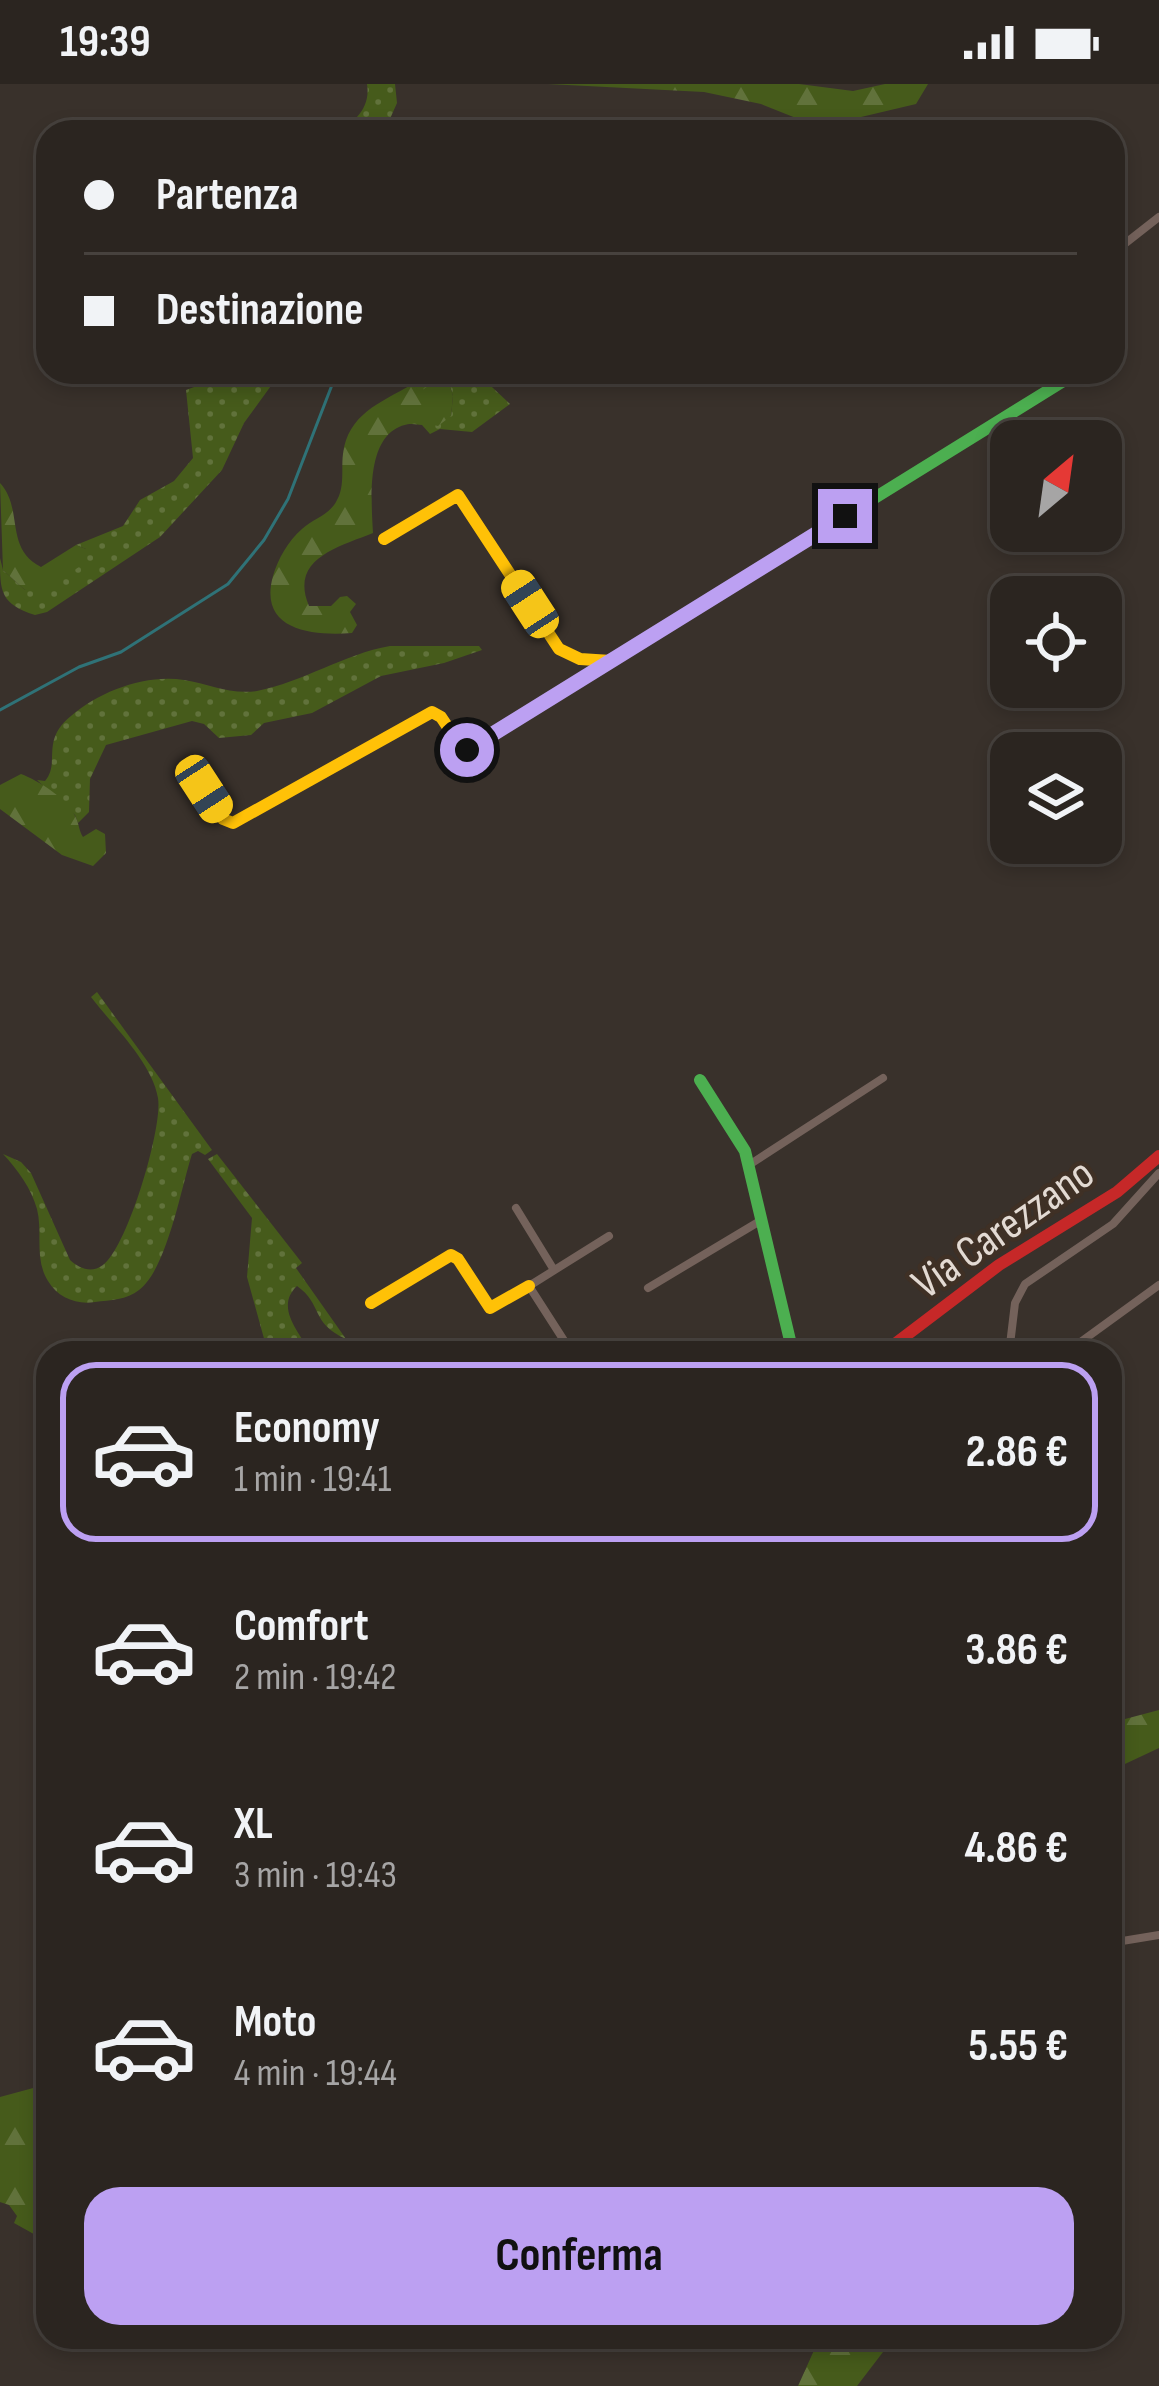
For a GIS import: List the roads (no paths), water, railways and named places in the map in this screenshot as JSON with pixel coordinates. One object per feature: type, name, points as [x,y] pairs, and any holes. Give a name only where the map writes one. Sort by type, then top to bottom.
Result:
[{"type":"street","points":[[1125,244],[1159,217]]},
{"type":"street","points":[[204,789],[223,819],[233,824],[427,713],[440,716],[467,750],[1059,384]]},
{"type":"street","points":[[384,539],[458,495],[559,649],[580,658],[611,661]]},
{"type":"street","points":[[748,1166],[883,1078]]},
{"type":"street","points":[[700,1080],[740,1140],[790,1341]]},
{"type":"street","name":"Via Carezzano","points":[[899,1341],[1008,1259],[1117,1192],[1159,1156]]},
{"type":"street","points":[[1011,1341],[1016,1303],[1025,1284],[1113,1224],[1159,1173]]},
{"type":"street","points":[[516,1208],[554,1270]]},
{"type":"street","points":[[648,1288],[760,1221]]},
{"type":"street","points":[[371,1304],[451,1255],[490,1307],[609,1236]]},
{"type":"street","points":[[1082,1341],[1159,1285]]},
{"type":"street","points":[[529,1286],[564,1341]]},
{"type":"street","points":[[1122,1941],[1159,1935]]},
{"type":"waterway","points":[[0,710],[79,667],[121,652],[228,584],[264,540],[288,499],[332,384]]}]
